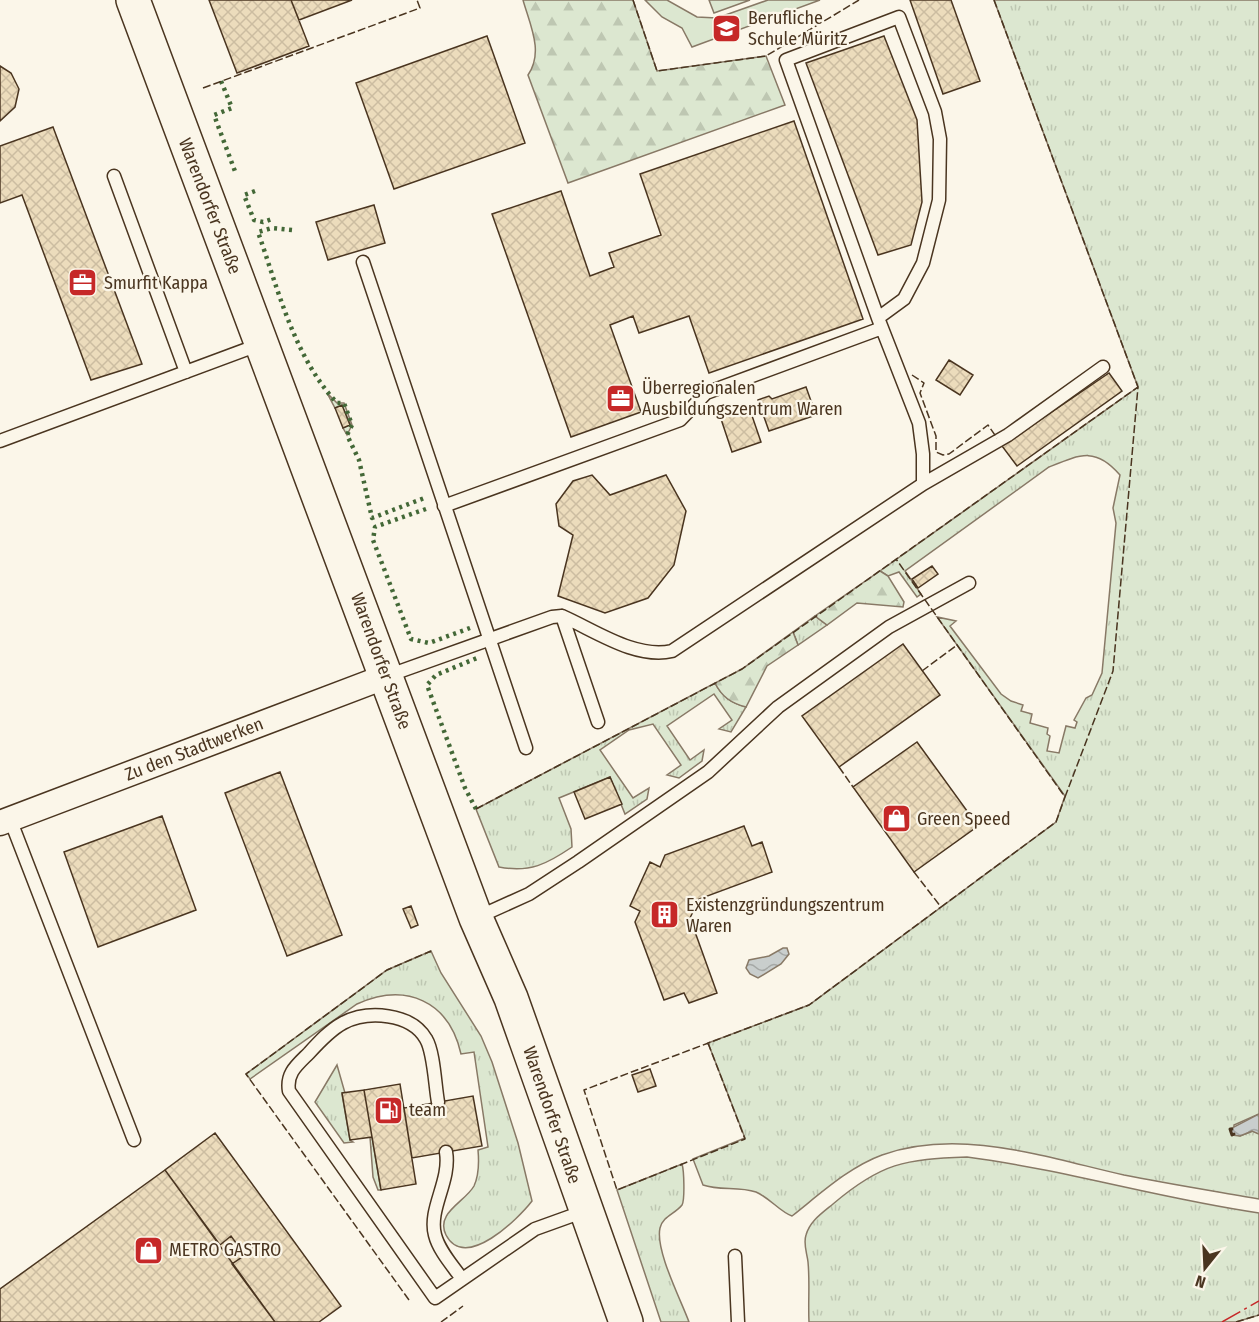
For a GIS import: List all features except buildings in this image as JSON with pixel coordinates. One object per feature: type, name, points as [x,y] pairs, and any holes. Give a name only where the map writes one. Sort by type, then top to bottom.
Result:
[{"type":"main road","name":"Warendorfer Straße","points":[[133,0],[476,918],[511,998],[626,1322]]},
{"type":"street","name":"Zu den Stadtwerken","points":[[5,821],[387,676]]},
{"type":"lane","points":[[444,506],[680,420],[706,393],[880,323],[904,299],[923,263],[936,222],[939,200],[940,139],[935,112],[899,17],[786,60],[880,323],[919,423],[923,454],[923,484]]},
{"type":"lane","points":[[114,176],[186,372]]},
{"type":"lane","points":[[363,262],[526,748]]},
{"type":"lane","points":[[0,441],[262,344]]},
{"type":"lane","points":[[387,676],[489,638],[552,617],[562,616],[640,651],[657,654],[672,651],[923,484],[1008,435],[1103,367]]},
{"type":"lane","points":[[476,918],[529,894],[578,862],[708,772],[778,707],[888,627],[969,583]]},
{"type":"lane","points":[[562,616],[598,722]]},
{"type":"lane","points":[[5,821],[134,1140]]},
{"type":"lane","points":[[438,1102],[427,1041],[417,1028],[400,1019],[373,1015],[343,1023],[323,1038],[291,1071],[288,1081],[289,1091],[435,1298],[535,1229],[585,1211]]},
{"type":"lane","points":[[446,1152],[448,1173],[436,1209],[435,1236],[462,1280]]},
{"type":"lane","points":[[735,1256],[738,1322]]},
{"type":"green space","points":[[523,0],[633,0],[657,71],[766,56],[785,105],[568,183],[528,75],[533,66],[535,48]]},
{"type":"green space","points":[[645,0],[667,0],[697,17],[717,18],[768,0],[820,0],[692,47],[682,28],[662,17]]},
{"type":"green space","points":[[709,0],[750,0],[714,13]]},
{"type":"green space","points":[[994,0],[1259,0],[1259,1114],[1234,1125],[1234,1134],[1240,1136],[1253,1131],[1259,1134],[1259,1199],[1124,1175],[1004,1148],[942,1144],[912,1147],[870,1160],[835,1182],[792,1216],[756,1192],[703,1185],[693,1159],[745,1138],[708,1043],[809,1005],[1056,822],[1065,796],[937,617],[956,621],[950,626],[1001,694],[1023,705],[1021,711],[1032,714],[1030,723],[1048,728],[1047,734],[1050,736],[1047,751],[1059,753],[1066,726],[1075,728],[1077,722],[1074,720],[1086,698],[1092,695],[1102,673],[1116,523],[1113,508],[1120,475],[1103,460],[1079,456],[1049,467],[905,571],[921,594],[917,597],[899,572],[888,576],[880,571],[1138,387]]},
{"type":"green space","points":[[327,393],[337,403],[344,403],[352,425],[347,435],[343,428],[350,424],[342,406],[335,408]]},
{"type":"green space","points":[[880,571],[888,576],[904,602],[903,607],[857,603],[827,625],[815,616]]},
{"type":"green space","points":[[815,616],[827,625],[798,645],[793,632]]},
{"type":"green space","points":[[793,632],[798,645],[767,666],[746,707],[724,696],[715,683],[742,669]]},
{"type":"green space","points":[[715,683],[728,699],[746,707],[731,732],[719,729],[732,720],[714,694],[667,726],[690,760],[704,750],[702,761],[679,778],[667,775],[681,765],[653,724],[629,730],[600,750],[633,798],[649,788],[647,799],[625,814],[610,777],[559,798],[571,829],[572,847],[538,866],[520,869],[499,867],[476,809]]},
{"type":"green space","points":[[431,951],[441,973],[481,1036],[492,1062],[518,1143],[532,1201],[504,1229],[478,1245],[466,1248],[455,1245],[446,1235],[444,1220],[452,1208],[474,1186],[478,1168],[478,1150],[488,1147],[474,1052],[461,1054],[447,1021],[436,1009],[408,996],[392,995],[357,1004],[250,1079],[246,1074],[387,970]]},
{"type":"green space","points":[[337,1065],[345,1093],[342,1094],[350,1140],[353,1142],[344,1143],[315,1102]]},
{"type":"green space","points":[[370,1137],[372,1137],[381,1190],[378,1190],[373,1177]]},
{"type":"green space","points":[[967,1157],[1041,1169],[1259,1213],[1259,1315],[1236,1322],[809,1322],[809,1270],[805,1242],[810,1226],[817,1218],[850,1190],[880,1172],[927,1159]]},
{"type":"green space","points":[[682,1164],[683,1202],[666,1218],[660,1228],[659,1237],[665,1262],[689,1322],[661,1322],[617,1190]]},
{"type":"water","points":[[787,948],[789,954],[781,964],[758,978],[750,974],[746,968],[749,960],[769,956]]},
{"type":"water","points":[[1259,1114],[1259,1134],[1252,1131],[1240,1136],[1232,1135],[1230,1129]]},
{"type":"hedge","points":[[221,81],[232,108],[214,115],[236,174]]},
{"type":"hedge","points":[[255,191],[244,195],[254,220],[263,222],[272,219]]},
{"type":"hedge","points":[[292,230],[272,228],[258,232],[280,299],[298,344],[322,385],[337,403],[344,403],[352,425],[347,435],[359,460],[372,518],[427,497]]},
{"type":"hedge","points":[[426,509],[375,527],[373,540],[411,639],[429,643],[470,628]]},
{"type":"hedge","points":[[476,809],[465,788],[427,685],[436,675],[477,658]]},
{"type":"fence","points":[[203,88],[420,8],[417,0]]},
{"type":"fence","points":[[633,0],[657,71],[766,56],[859,0]]},
{"type":"fence","points":[[994,0],[1138,387]]},
{"type":"fence","points":[[912,375],[924,383],[920,393],[936,436],[936,452],[943,455],[949,454],[988,425],[997,438]]},
{"type":"fence","points":[[476,809],[742,669],[1138,387],[1113,671],[1065,797],[896,559]]},
{"type":"fence","points":[[922,671],[957,645]]},
{"type":"fence","points":[[839,767],[853,787]]},
{"type":"fence","points":[[914,872],[941,907],[1056,822],[1065,797]]},
{"type":"fence","points":[[708,1043],[745,1139],[617,1190],[584,1090],[809,1005],[941,907]]},
{"type":"fence","points":[[409,1300],[246,1074],[387,970],[431,951]]},
{"type":"fence","points":[[441,1322],[463,1306]]},
{"type":"fence","points":[[1236,1322],[1259,1315]]},
{"type":"wall","points":[[1232,1129],[1230,1129],[1232,1135],[1234,1134]]},
{"type":"power","points":[[1222,1322],[1259,1301]]},
{"type":"place","name":"Berufliche Schule Müritz","points":[[727,28]]},
{"type":"place","name":"Smurfit Kappa","points":[[83,283]]},
{"type":"place","name":"Überregionalen Ausbildungszentrum Waren","points":[[621,398]]},
{"type":"place","name":"Green Speed","points":[[896,819]]},
{"type":"place","name":"Existenzgründungszentrum Waren","points":[[665,915]]},
{"type":"place","name":"team","points":[[388,1110]]},
{"type":"place","name":"METRO GASTRO","points":[[148,1250]]}]
